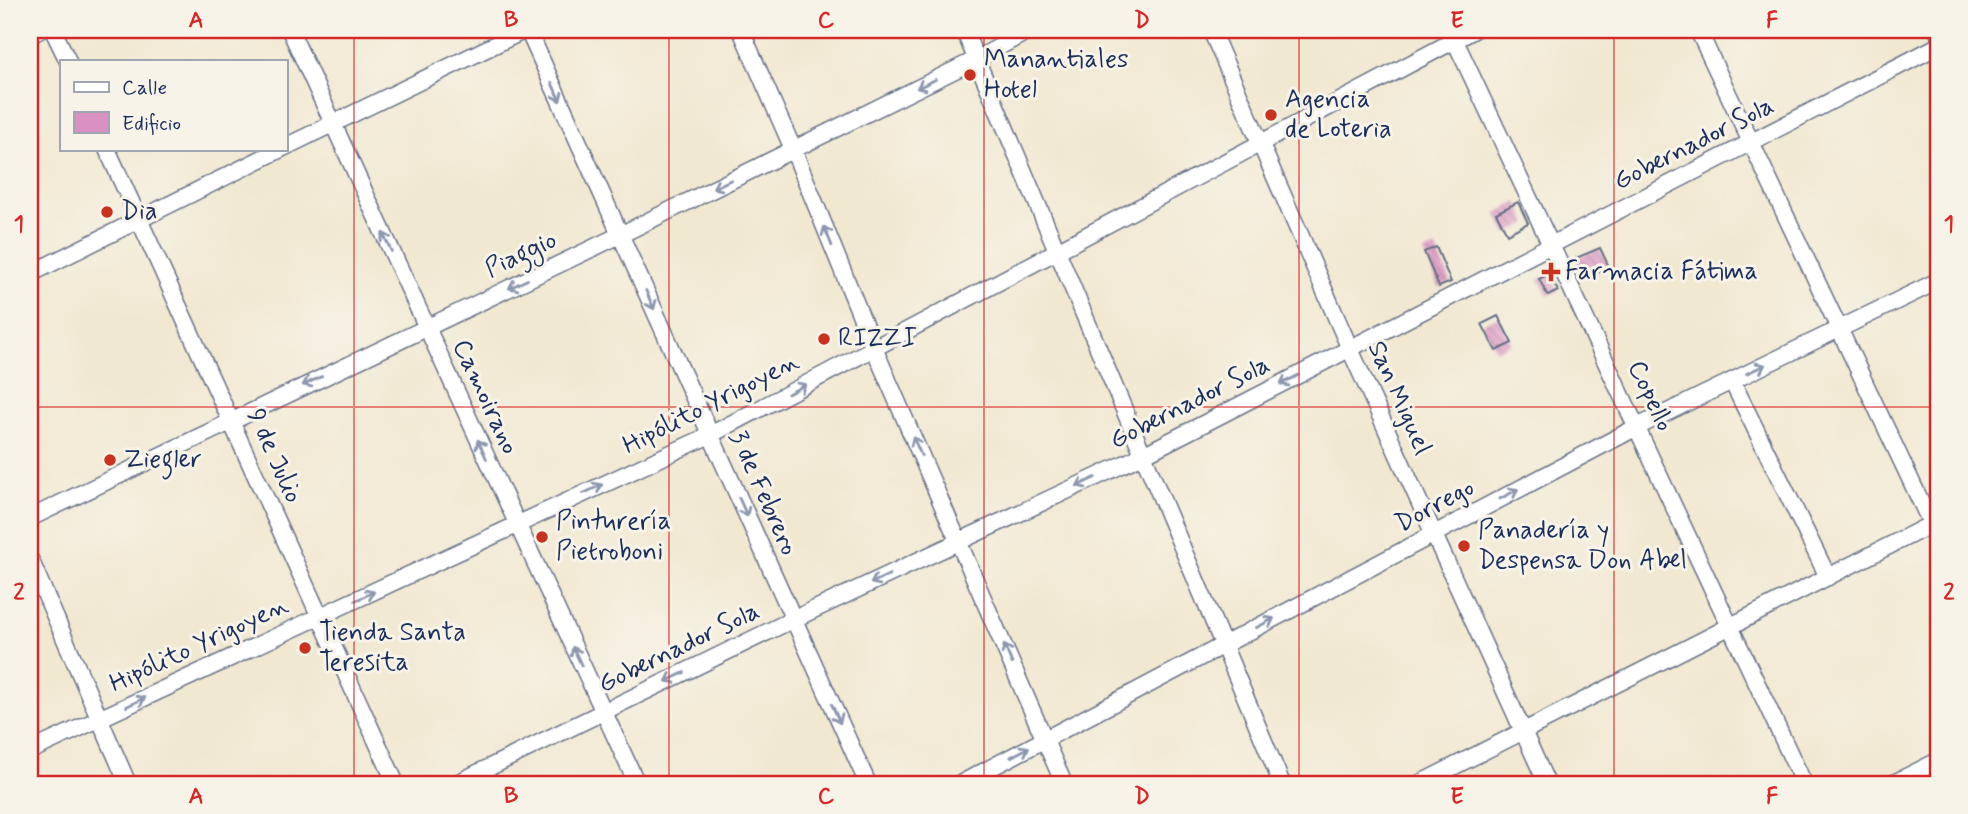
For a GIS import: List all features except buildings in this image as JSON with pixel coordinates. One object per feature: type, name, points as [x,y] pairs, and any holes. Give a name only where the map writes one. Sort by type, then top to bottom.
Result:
[{"type":"street","points":[[30,35],[40,30]]},
{"type":"street","points":[[53,30],[68,60]]},
{"type":"street","name":"Camoirano","points":[[290,30],[637,784]]},
{"type":"street","points":[[287,146],[527,30]]},
{"type":"street","name":"3 de Febrero","points":[[527,30],[868,784]]},
{"type":"street","points":[[741,30],[874,348],[1064,784]]},
{"type":"street","points":[[964,30],[1282,784]]},
{"type":"street","name":"Piaggio","points":[[30,518],[620,235],[977,59],[1030,30]]},
{"type":"street","name":"San Miguel","points":[[1211,30],[1350,349],[1547,784]]},
{"type":"street","name":"Hipólito Yrigoyen","points":[[30,751],[710,435],[1260,143],[1452,35],[1474,30]]},
{"type":"street","points":[[1419,784],[1828,577],[1936,528],[1698,30]]},
{"type":"street","name":"Copello","points":[[1452,35],[1804,784]]},
{"type":"street","name":"Gobernador Sola","points":[[455,784],[794,619],[1143,455],[1938,46]]},
{"type":"street","name":"9 de Julio","points":[[107,150],[396,784]]},
{"type":"street","points":[[30,274],[279,150]]},
{"type":"street","name":"Dorrego","points":[[960,784],[1637,427],[1938,281]]},
{"type":"street","points":[[1732,381],[1828,577]]},
{"type":"street","points":[[30,559],[128,784]]},
{"type":"street","points":[[1892,784],[1938,761]]},
{"type":"place","name":"Manantiales Hotel","points":[[970,75]]},
{"type":"place","name":"Agencia de Loteria","points":[[1271,115]]},
{"type":"place","name":"Dia","points":[[107,212]]},
{"type":"place","name":"Farmacia Fátima","points":[[1551,272]]},
{"type":"place","name":"RIZZI","points":[[824,339]]},
{"type":"place","name":"Ziegler","points":[[110,460]]},
{"type":"place","name":"Pinturería Pietroboni","points":[[542,537]]},
{"type":"place","name":"Panadería y Despensa Don Abel","points":[[1464,546]]},
{"type":"place","name":"Tienda Santa Teresita","points":[[305,648]]}]
